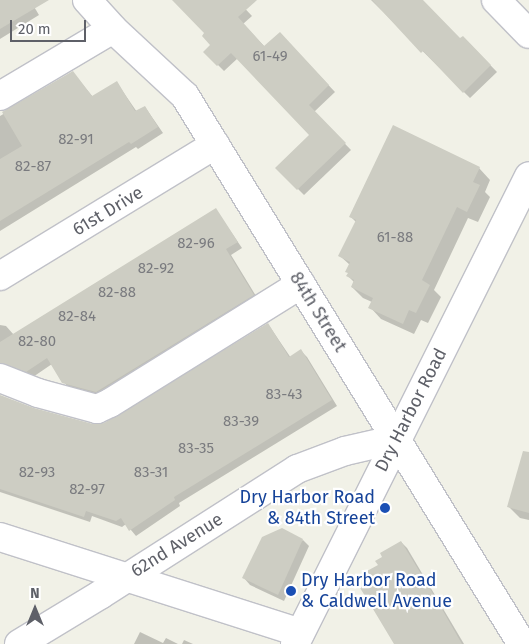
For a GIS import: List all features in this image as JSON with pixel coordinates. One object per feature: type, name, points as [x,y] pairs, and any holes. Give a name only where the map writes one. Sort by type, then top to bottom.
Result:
[{"type":"street","name":"84th Street","points":[[88,0],[113,28],[185,96],[522,644]]},
{"type":"street","points":[[496,0],[529,34]]},
{"type":"street","points":[[0,96],[113,28]]},
{"type":"street","name":"61st Drive","points":[[0,276],[215,145]]},
{"type":"street","name":"Dry Harbor Road","points":[[298,639],[529,176]]},
{"type":"street","points":[[0,378],[38,393],[97,409],[301,284]]},
{"type":"street","name":"62nd Avenue","points":[[19,644],[297,469],[345,452],[397,439]]},
{"type":"street","points":[[0,537],[128,576],[298,639]]},
{"type":"building","points":[[0,0],[49,0],[0,29]]},
{"type":"building","points":[[172,0],[257,0],[238,17],[264,46],[280,32],[329,85],[309,105],[346,143],[297,190],[275,168],[309,135],[231,53],[217,66],[203,52],[210,45],[202,36],[204,33]]},
{"type":"building","points":[[372,0],[423,0],[460,38],[463,36],[491,65],[463,93],[423,51],[421,53]]},
{"type":"building","points":[[73,71],[92,96],[117,81],[135,111],[145,106],[158,127],[131,144],[129,142],[0,221],[0,159],[22,146],[2,112]]},
{"type":"building","points":[[393,125],[480,167],[473,182],[480,185],[467,212],[457,207],[422,280],[430,285],[416,313],[409,310],[403,324],[368,308],[373,298],[351,287],[354,280],[346,276],[348,273],[345,272],[350,262],[338,256],[356,220],[349,217]]},
{"type":"building","points":[[216,208],[238,242],[226,249],[254,295],[96,392],[62,383],[47,358],[26,372],[0,363],[0,342]]},
{"type":"building","points":[[268,323],[289,357],[301,349],[332,400],[174,497],[175,500],[129,531],[121,518],[116,521],[86,511],[84,517],[0,489],[0,395],[34,408],[93,424],[104,423]]},
{"type":"building","points":[[523,451],[529,452],[529,513],[507,507]]},
{"type":"building","points":[[282,528],[303,539],[278,595],[242,578],[262,537]]},
{"type":"building","points":[[401,541],[462,644],[394,644],[360,588],[373,581],[367,571],[378,565],[375,561],[382,557],[380,553]]},
{"type":"place","name":"Dry Harbor Road & 84th Street","points":[[385,508]]},
{"type":"place","name":"Dry Harbor Road & Caldwell Avenue","points":[[291,591]]}]
